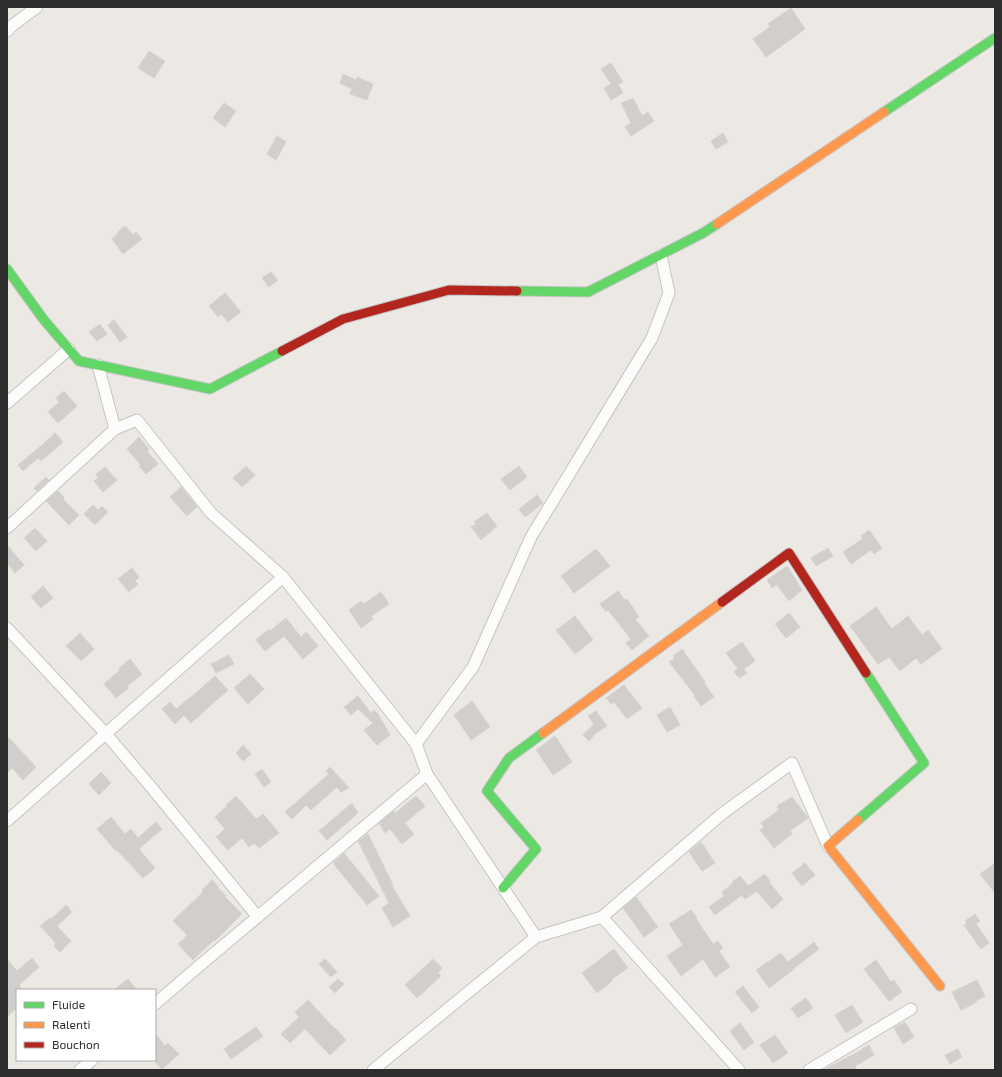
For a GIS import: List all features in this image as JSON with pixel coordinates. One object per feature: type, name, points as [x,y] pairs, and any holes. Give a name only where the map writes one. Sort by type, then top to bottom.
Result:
[{"type":"street","points":[[7,31],[37,7]]},
{"type":"street","points":[[7,269],[44,320],[79,361],[210,389],[343,319],[449,290],[588,292],[703,233],[995,38]]},
{"type":"street","points":[[416,744],[473,667],[532,537],[652,338],[669,293],[660,255]]},
{"type":"street","points":[[7,403],[69,349]]},
{"type":"street","points":[[98,365],[116,429]]},
{"type":"street","points":[[7,528],[116,429],[137,420],[211,513],[283,577],[416,744],[427,774],[536,936]]},
{"type":"street","points":[[503,888],[536,849],[487,791],[509,758],[789,553],[924,763],[828,846]]},
{"type":"street","points":[[7,821],[283,577]]},
{"type":"street","points":[[7,628],[106,734],[258,916]]},
{"type":"street","points":[[373,1070],[536,936],[602,917],[723,813],[792,763],[828,846],[940,986]]},
{"type":"street","points":[[156,1003],[427,774]]},
{"type":"street","points":[[602,917],[740,1070]]},
{"type":"street","points":[[809,1070],[911,1009]]},
{"type":"street","points":[[80,1070],[91,1061]]},
{"type":"building","points":[[791,8],[805,29],[766,57],[753,39],[770,27],[768,24]]},
{"type":"building","points":[[149,51],[165,61],[154,78],[138,68]]},
{"type":"building","points":[[611,63],[623,82],[618,84],[623,93],[611,100],[604,88],[611,84],[601,69]]},
{"type":"building","points":[[343,74],[356,80],[357,77],[373,84],[367,100],[350,94],[352,89],[340,83]]},
{"type":"building","points":[[633,98],[642,116],[648,112],[654,121],[631,136],[625,127],[631,123],[621,103]]},
{"type":"building","points":[[224,103],[236,111],[225,127],[213,118]]},
{"type":"building","points":[[723,133],[728,142],[716,149],[711,141]]},
{"type":"building","points":[[277,136],[286,142],[276,160],[267,154]]},
{"type":"building","points":[[125,226],[133,235],[136,232],[142,239],[123,254],[112,239]]},
{"type":"building","points":[[271,272],[278,280],[269,287],[262,278]]},
{"type":"building","points":[[225,293],[241,312],[228,322],[221,314],[218,317],[209,306]]},
{"type":"building","points":[[114,320],[127,337],[120,342],[108,325]]},
{"type":"building","points":[[100,324],[107,334],[97,341],[89,332]]},
{"type":"building","points":[[64,391],[77,406],[58,423],[48,412],[59,402],[56,398]]},
{"type":"building","points":[[55,433],[63,442],[41,461],[38,458],[23,471],[18,465]]},
{"type":"building","points":[[139,437],[149,449],[147,451],[158,464],[146,474],[139,466],[141,465],[127,449]]},
{"type":"building","points":[[246,466],[255,475],[242,487],[233,478]]},
{"type":"building","points":[[519,466],[527,477],[510,490],[501,479]]},
{"type":"building","points":[[105,467],[117,480],[103,492],[94,481],[98,477],[96,474]]},
{"type":"building","points":[[46,477],[49,480],[37,491],[34,488]]},
{"type":"building","points":[[181,487],[197,507],[187,516],[170,497]]},
{"type":"building","points":[[58,491],[64,497],[63,499],[79,515],[69,525],[46,501]]},
{"type":"building","points":[[537,495],[543,503],[525,517],[519,509]]},
{"type":"building","points":[[93,505],[98,510],[102,506],[108,512],[95,525],[84,514]]},
{"type":"building","points":[[487,513],[497,526],[481,540],[471,527],[476,524],[474,522]]},
{"type":"building","points":[[35,528],[47,541],[36,551],[24,538]]},
{"type":"building","points":[[869,530],[882,548],[874,554],[871,550],[851,564],[843,552],[861,540],[863,538],[861,536]]},
{"type":"building","points":[[7,545],[24,565],[15,573],[7,563]]},
{"type":"building","points":[[828,548],[833,556],[816,566],[811,558]]},
{"type":"building","points":[[596,549],[610,566],[574,593],[561,576]]},
{"type":"building","points":[[787,566],[802,590],[789,601],[777,585],[772,588],[767,580]]},
{"type":"building","points":[[132,568],[139,577],[135,581],[138,584],[129,592],[118,579]]},
{"type":"building","points":[[43,586],[53,598],[41,608],[31,597]]},
{"type":"building","points":[[618,591],[625,600],[627,599],[639,617],[635,619],[649,636],[632,650],[626,643],[631,639],[608,610],[606,612],[600,604]]},
{"type":"building","points":[[381,592],[389,604],[371,616],[373,619],[361,628],[349,610],[361,601],[364,604]]},
{"type":"building","points":[[876,607],[892,629],[908,616],[922,635],[928,630],[942,649],[921,664],[916,658],[900,671],[889,657],[878,664],[850,626]]},
{"type":"building","points":[[789,613],[800,627],[786,638],[775,624]]},
{"type":"building","points":[[575,616],[593,640],[575,654],[556,630]]},
{"type":"building","points":[[286,618],[301,637],[306,632],[318,646],[303,659],[284,636],[265,651],[256,640]]},
{"type":"building","points":[[80,633],[94,649],[81,661],[66,646]]},
{"type":"building","points":[[742,642],[755,661],[744,669],[747,673],[739,678],[734,672],[738,669],[726,653]]},
{"type":"building","points":[[682,649],[714,697],[701,706],[694,696],[695,695],[669,662],[675,658],[673,656]]},
{"type":"building","points":[[229,655],[234,664],[216,673],[211,664]]},
{"type":"building","points":[[130,659],[142,674],[127,686],[129,688],[116,698],[104,684]]},
{"type":"building","points":[[250,674],[264,689],[248,704],[234,688]]},
{"type":"building","points":[[215,676],[228,690],[191,723],[184,715],[175,724],[162,709],[170,702],[176,709]]},
{"type":"building","points":[[624,685],[642,708],[627,719],[614,702],[611,704],[606,698]]},
{"type":"building","points":[[358,696],[371,713],[374,710],[378,714],[390,735],[377,745],[364,730],[373,723],[358,709],[351,715],[344,707]]},
{"type":"building","points":[[472,701],[490,727],[471,740],[454,715]]},
{"type":"building","points":[[670,707],[680,725],[667,732],[657,715]]},
{"type":"building","points":[[596,711],[607,726],[596,733],[589,741],[583,735],[594,724],[588,716]]},
{"type":"building","points":[[7,736],[36,767],[23,780],[12,768],[7,773]]},
{"type":"building","points":[[555,736],[572,762],[553,775],[536,750]]},
{"type":"building","points":[[243,745],[251,754],[243,761],[236,753]]},
{"type":"building","points":[[330,767],[349,788],[341,792],[337,787],[311,810],[306,805],[292,819],[285,812],[329,774],[326,771]]},
{"type":"building","points":[[262,769],[271,782],[264,787],[255,774]]},
{"type":"building","points":[[101,772],[111,783],[99,795],[89,784]]},
{"type":"building","points":[[236,796],[256,819],[263,814],[279,833],[259,848],[254,843],[249,847],[242,838],[228,850],[216,837],[225,829],[215,817]]},
{"type":"building","points":[[416,796],[425,806],[405,823],[414,834],[402,844],[390,829],[385,833],[379,823],[393,811],[395,813]]},
{"type":"building","points":[[792,797],[808,818],[790,831],[792,834],[774,848],[760,830],[764,827],[761,823],[779,810],[777,806]]},
{"type":"building","points":[[352,803],[358,813],[327,840],[319,831]]},
{"type":"building","points":[[111,817],[125,834],[131,829],[138,838],[156,822],[162,829],[139,849],[155,868],[143,878],[117,850],[116,851],[97,829]]},
{"type":"building","points":[[368,834],[393,885],[392,886],[410,916],[393,927],[382,908],[389,903],[358,841]]},
{"type":"building","points":[[701,842],[715,863],[702,871],[689,852]]},
{"type":"building","points":[[344,853],[379,896],[367,905],[333,863]]},
{"type":"building","points":[[805,863],[815,875],[802,886],[792,873]]},
{"type":"building","points":[[995,863],[995,893],[980,874]]},
{"type":"building","points":[[765,874],[770,881],[769,882],[783,899],[772,909],[757,891],[745,899],[742,895],[715,915],[709,907],[724,896],[722,892],[740,876],[748,886]]},
{"type":"building","points":[[212,880],[226,896],[225,897],[242,914],[215,941],[214,940],[193,960],[178,944],[187,935],[173,921],[203,892],[202,890]]},
{"type":"building","points":[[636,897],[658,927],[644,937],[623,908]]},
{"type":"building","points":[[66,905],[72,912],[57,926],[71,941],[60,952],[54,946],[56,943],[40,926],[50,918],[51,919]]},
{"type":"building","points":[[691,910],[713,944],[718,941],[723,948],[719,951],[730,967],[715,977],[703,959],[681,976],[667,956],[683,945],[669,924]]},
{"type":"building","points":[[975,914],[980,921],[976,924],[989,943],[981,949],[964,925],[967,923],[965,921]]},
{"type":"building","points":[[814,942],[819,949],[769,988],[756,970],[781,953],[788,962]]},
{"type":"building","points":[[614,949],[628,968],[611,980],[612,981],[597,993],[582,973]]},
{"type":"building","points":[[32,958],[39,967],[19,985],[22,989],[16,989],[16,1009],[7,1017],[7,959],[17,971]]},
{"type":"building","points":[[325,959],[337,972],[331,977],[319,964]]},
{"type":"building","points":[[433,959],[442,968],[438,973],[441,976],[417,998],[405,985]]},
{"type":"building","points":[[876,960],[891,982],[894,980],[902,992],[889,1001],[864,969]]},
{"type":"building","points":[[128,979],[136,989],[115,989]]},
{"type":"building","points":[[338,979],[344,984],[335,993],[329,987]]},
{"type":"building","points":[[977,980],[985,996],[961,1010],[952,992]]},
{"type":"building","points":[[743,986],[759,1007],[752,1013],[735,992]]},
{"type":"building","points":[[806,998],[813,1008],[798,1018],[791,1008]]},
{"type":"building","points":[[308,1000],[346,1040],[330,1055],[305,1029],[290,1043],[281,1034],[299,1017],[295,1012]]},
{"type":"building","points":[[852,1005],[863,1022],[846,1033],[835,1015]]},
{"type":"building","points":[[905,1022],[914,1037],[903,1044],[894,1028]]},
{"type":"building","points":[[740,1023],[754,1042],[744,1050],[730,1031]]},
{"type":"building","points":[[256,1027],[263,1036],[231,1059],[224,1049]]},
{"type":"building","points":[[156,1034],[165,1046],[168,1043],[179,1054],[162,1069],[155,1062]]},
{"type":"building","points":[[775,1035],[788,1053],[773,1063],[760,1045]]},
{"type":"building","points":[[869,1045],[874,1055],[855,1066],[857,1070],[823,1070],[862,1050]]},
{"type":"building","points":[[958,1049],[962,1057],[950,1064],[945,1055]]},
{"type":"traffic: fast","points":[[884,112],[995,38]]},
{"type":"traffic: fast","points":[[517,291],[588,292],[703,233],[717,224]]},
{"type":"traffic: fast","points":[[7,269],[44,320],[79,361],[210,389],[282,351]]},
{"type":"traffic: fast","points":[[858,820],[924,763],[866,673]]},
{"type":"traffic: fast","points":[[503,888],[536,849],[487,791],[509,758],[543,733]]},
{"type":"traffic: slow","points":[[717,224],[884,112]]},
{"type":"traffic: slow","points":[[543,733],[722,602]]},
{"type":"traffic: slow","points":[[858,820],[828,846],[940,986]]},
{"type":"traffic: jam","points":[[282,351],[343,319],[449,290],[517,291]]},
{"type":"traffic: jam","points":[[722,602],[789,553],[866,673]]}]
